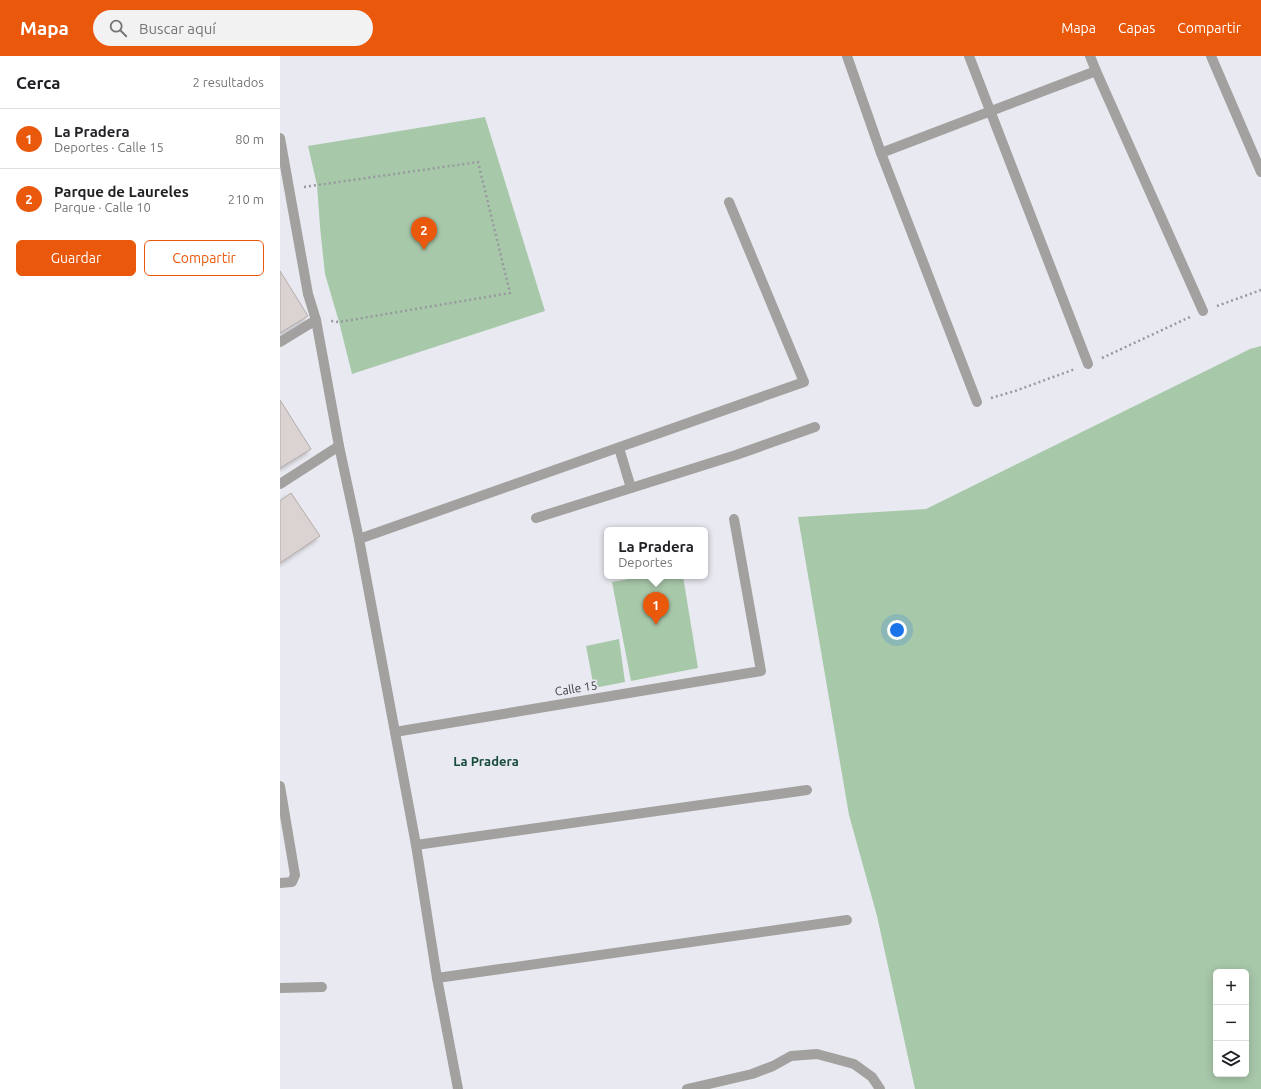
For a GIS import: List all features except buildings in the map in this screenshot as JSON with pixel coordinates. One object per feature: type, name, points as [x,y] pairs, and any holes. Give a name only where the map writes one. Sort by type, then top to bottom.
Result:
[{"type":"street","points":[[847,56],[881,153],[977,402]]},
{"type":"street","points":[[969,56],[1088,364]]},
{"type":"street","points":[[1090,56],[1203,311]]},
{"type":"street","points":[[1211,56],[1261,172]]},
{"type":"street","points":[[881,153],[1096,71]]},
{"type":"street","points":[[280,138],[285,191],[308,294],[316,320],[339,446],[359,539],[416,845],[437,978],[458,1089]]},
{"type":"street","points":[[359,539],[804,382],[730,202]]},
{"type":"street","points":[[280,342],[316,320]]},
{"type":"street","points":[[536,518],[736,455],[815,427]]},
{"type":"street","points":[[280,484],[339,446]]},
{"type":"street","points":[[619,448],[631,488]]},
{"type":"street","name":"Calle 15","points":[[395,732],[761,671],[734,519]]},
{"type":"street","points":[[280,786],[295,875],[292,882],[280,883]]},
{"type":"street","points":[[416,845],[807,790]]},
{"type":"street","points":[[437,978],[848,920]]},
{"type":"street","points":[[280,988],[322,987]]},
{"type":"street","points":[[687,1089],[752,1074],[773,1066],[791,1056],[817,1054],[854,1064],[872,1077],[880,1089]]},
{"type":"path","points":[[285,191],[478,162],[510,293],[339,322],[316,320]]},
{"type":"path","points":[[977,402],[1015,391],[1088,364],[1203,311],[1261,290]]},
{"type":"green space","points":[[485,117],[545,311],[352,374],[325,274],[317,185],[308,146]]},
{"type":"green space","points":[[1261,346],[1261,1089],[915,1089],[877,916],[849,815],[798,517],[926,509],[1250,349]]},
{"type":"green space","points":[[629,579],[683,579],[698,668],[631,681],[612,582]]},
{"type":"green space","points":[[619,639],[625,682],[594,688],[586,646]]},
{"type":"place","name":"Parque de Laureles","points":[[424,250]]},
{"type":"place","name":"La Pradera","points":[[656,625]]},
{"type":"district","name":"La Pradera","points":[[486,761]]}]
